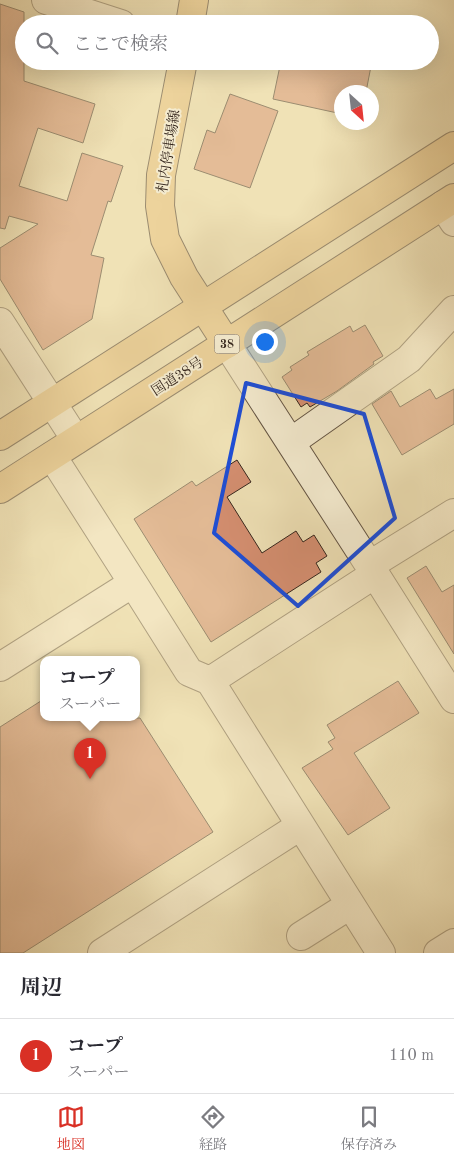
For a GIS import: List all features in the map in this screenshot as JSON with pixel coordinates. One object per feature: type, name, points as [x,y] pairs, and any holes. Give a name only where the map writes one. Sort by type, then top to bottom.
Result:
[{"type":"main road","points":[[192,15],[194,0]]},
{"type":"main road","name":"札内停車場線","points":[[181,70],[161,175],[160,206],[165,239],[184,277],[227,344]]},
{"type":"main road","points":[[0,436],[454,146]]},
{"type":"main road","name":"国道38号","points":[[0,489],[227,344],[450,208]]},
{"type":"street","points":[[46,0],[93,15]]},
{"type":"street","points":[[291,442],[409,359],[454,310]]},
{"type":"street","points":[[0,322],[76,440]]},
{"type":"street","points":[[227,344],[454,699]]},
{"type":"street","points":[[52,456],[190,672],[210,681],[381,953]]},
{"type":"street","points":[[210,681],[454,513]]},
{"type":"street","points":[[0,668],[133,583]]},
{"type":"street","points":[[114,950],[300,826]]},
{"type":"street","points":[[301,936],[350,904]]},
{"type":"street","points":[[438,953],[454,942]]},
{"type":"highlighted area","points":[[246,383],[364,414],[395,518],[298,606],[214,533]]},
{"type":"building","points":[[0,4],[24,12],[24,15],[15,15],[15,70],[24,70],[24,81],[95,104],[83,143],[38,128],[19,186],[67,201],[82,153],[123,166],[111,202],[108,201],[91,255],[104,258],[92,319],[43,350],[0,279],[0,248],[38,224],[9,216],[5,229],[0,228]]},
{"type":"building","points":[[279,70],[370,70],[367,85],[334,85],[334,112],[273,99]]},
{"type":"building","points":[[230,94],[278,111],[250,188],[194,169],[207,130],[215,133]]},
{"type":"building","points":[[365,325],[383,356],[337,391],[310,407],[307,403],[301,407],[282,377],[292,370],[290,367],[309,355],[307,352],[350,326],[353,332]]},
{"type":"building","points":[[430,389],[436,399],[454,389],[454,424],[402,455],[372,404],[391,391],[400,407]]},
{"type":"building","points":[[237,460],[251,482],[227,497],[262,553],[296,531],[303,542],[314,535],[327,556],[316,563],[321,572],[211,642],[134,519],[192,481],[196,486]]},
{"type":"building","points":[[426,566],[442,592],[454,585],[454,654],[407,578]]},
{"type":"building","points":[[398,681],[419,713],[354,753],[390,808],[348,835],[302,768],[333,749],[328,742],[335,738],[327,725]]},
{"type":"building","points":[[40,702],[40,721],[140,721],[140,718],[213,832],[23,953],[0,953],[0,727]]},
{"type":"place","name":"コープ","points":[[90,779]]}]
